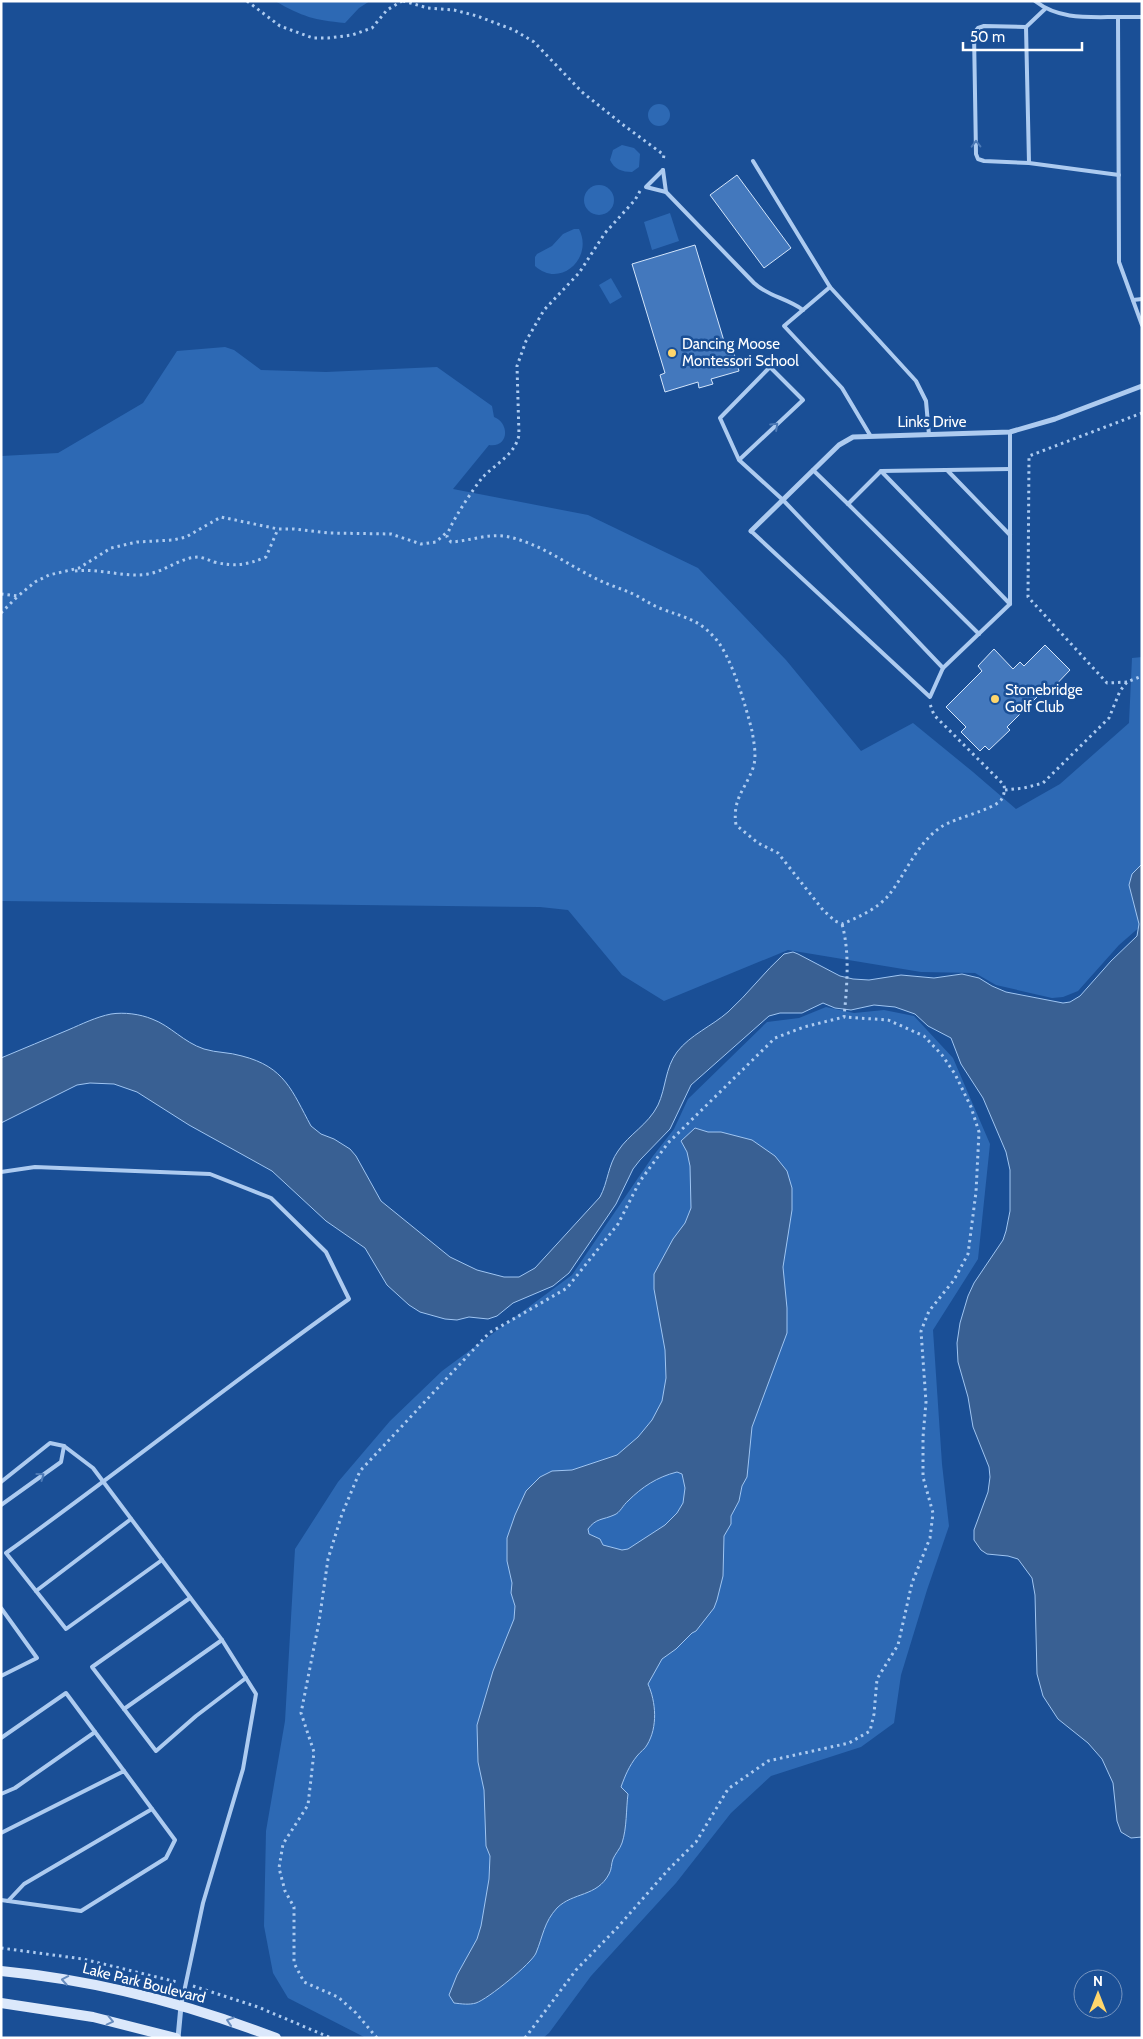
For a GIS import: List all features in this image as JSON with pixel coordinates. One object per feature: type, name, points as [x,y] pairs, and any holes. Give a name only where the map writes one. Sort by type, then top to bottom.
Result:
[{"type":"street","name":"Links Drive","points":[[751,530],[845,440],[853,437],[1010,432],[1142,386]]},
{"type":"street","name":"Lake Park Boulevard","points":[[1,1971],[95,1985],[181,2006],[276,2038]]},
{"type":"street","points":[[1,2003],[93,2017],[177,2038],[181,2006]]},
{"type":"lane","points":[[1035,1],[1045,9],[1071,17],[1142,17]]},
{"type":"lane","points":[[1045,9],[1026,27],[984,26],[978,28],[974,33],[976,154],[978,159],[1119,174]]},
{"type":"lane","points":[[1118,17],[1119,262],[1142,325]]},
{"type":"lane","points":[[1026,27],[1028,163]]},
{"type":"lane","points":[[753,160],[830,287],[916,381],[926,401],[929,435]]},
{"type":"lane","points":[[646,187],[663,170]]},
{"type":"lane","points":[[663,170],[666,192]]},
{"type":"lane","points":[[646,187],[666,192],[764,292],[794,303],[803,310]]},
{"type":"lane","points":[[830,287],[784,326],[842,388],[870,435]]},
{"type":"lane","points":[[1133,300],[1142,299]]},
{"type":"lane","points":[[739,460],[803,400],[770,367],[720,418],[739,460],[784,500],[943,668]]},
{"type":"lane","points":[[751,530],[930,697],[943,668],[1010,604],[1010,432]]},
{"type":"lane","points":[[848,504],[881,471],[1010,469]]},
{"type":"lane","points":[[813,470],[979,634]]},
{"type":"lane","points":[[947,470],[1010,535]]},
{"type":"lane","points":[[881,471],[1010,604]]},
{"type":"lane","points":[[1,1172],[35,1167],[210,1174],[271,1198],[326,1252],[349,1299],[218,1395],[104,1483],[6,1553],[66,1629],[162,1560]]},
{"type":"lane","points":[[1,1482],[50,1443],[64,1446],[93,1468],[222,1640],[256,1694],[242,1769],[203,1903],[181,2006]]},
{"type":"lane","points":[[1,1505],[61,1462],[64,1446]]},
{"type":"lane","points":[[36,1591],[131,1519]]},
{"type":"lane","points":[[190,1598],[92,1667],[156,1751],[196,1716],[246,1678]]},
{"type":"lane","points":[[1,1608],[3,1614],[37,1658],[1,1676]]},
{"type":"lane","points":[[124,1709],[222,1640]]},
{"type":"lane","points":[[1,1738],[66,1693],[175,1840],[166,1858],[81,1910],[1,1900]]},
{"type":"lane","points":[[1,1794],[15,1788],[95,1732]]},
{"type":"lane","points":[[1,1833],[124,1771]]},
{"type":"lane","points":[[8,1901],[24,1884],[152,1809]]},
{"type":"path","points":[[247,1],[280,26],[313,38],[352,35],[372,28],[387,10],[403,1],[428,8],[454,10],[477,16],[514,30],[534,42],[582,92],[664,155],[663,170]]},
{"type":"path","points":[[1,613],[35,582],[50,575],[79,568],[111,548],[137,542],[173,540],[186,537],[221,517],[278,530],[294,529],[329,534],[391,534],[421,544],[436,542],[448,531],[481,480],[512,452],[518,443],[517,366],[526,341],[537,319],[550,301],[579,273],[605,233],[634,200],[640,190],[646,187]]},
{"type":"path","points":[[1142,413],[1029,456],[1028,597],[1107,683],[1128,682],[1142,676]]},
{"type":"path","points":[[65,572],[92,569],[130,574],[148,574],[184,560],[200,557],[230,564],[247,565],[266,556],[278,530]]},
{"type":"path","points":[[448,531],[447,537],[451,542],[487,536],[506,537],[550,553],[604,582],[660,608],[696,621],[716,638],[722,646],[740,688],[752,731],[755,755],[753,768],[737,801],[734,813],[736,825],[758,843],[778,853],[823,910],[842,924],[846,940],[847,973],[844,1015]]},
{"type":"path","points":[[1,594],[18,596]]},
{"type":"path","points":[[1005,790],[1043,783],[1108,718],[1120,691],[1128,682]]},
{"type":"path","points":[[842,924],[875,907],[887,898],[917,852],[941,827],[993,805],[1001,800],[1005,790],[1004,785],[934,715],[930,708],[930,697]]},
{"type":"path","points":[[377,2038],[356,2012],[338,1997],[304,1982],[294,1963],[294,1907],[285,1891],[279,1868],[283,1844],[308,1805],[314,1752],[301,1714],[319,1622],[328,1558],[342,1514],[360,1471],[489,1333],[567,1288],[618,1224],[640,1181],[668,1143],[775,1038],[844,1015],[888,1020],[924,1036],[942,1055],[955,1074],[971,1107],[979,1132],[976,1192],[968,1254],[954,1280],[929,1311],[921,1331],[926,1402],[923,1437],[923,1477],[933,1513],[930,1538],[912,1583],[898,1645],[877,1679],[874,1714],[870,1731],[849,1743],[768,1761],[728,1789],[696,1842],[576,1970],[525,2038]]},
{"type":"path","points":[[1,1948],[82,1959],[167,1979]]},
{"type":"path","points":[[195,1986],[258,2007],[331,2038]]},
{"type":"shaded area","points":[[275,1],[370,1],[359,8],[345,23],[309,17]]},
{"type":"shaded area","points":[[655,104],[663,104],[670,111],[670,119],[663,126],[655,126],[648,119],[648,111]]},
{"type":"shaded area","points":[[622,145],[634,148],[640,154],[639,167],[632,172],[619,169],[610,160],[613,150]]},
{"type":"shaded area","points":[[599,185],[610,189],[614,200],[610,211],[599,215],[588,211],[584,200],[588,189]]},
{"type":"shaded area","points":[[670,213],[679,241],[652,250],[644,222]]},
{"type":"shaded area","points":[[579,229],[582,250],[578,260],[572,267],[564,272],[555,274],[545,272],[535,266],[537,254],[552,246],[563,234]]},
{"type":"shaded area","points":[[611,278],[622,297],[610,304],[599,285]]},
{"type":"shaded area","name":"Stonebridge Golf Club","points":[[225,347],[234,350],[261,370],[326,372],[437,367],[492,406],[494,417],[503,424],[505,429],[504,439],[496,445],[489,445],[453,489],[588,515],[698,568],[786,660],[861,751],[913,723],[1016,809],[1060,784],[1129,723],[1132,658],[1142,657],[1142,925],[1119,945],[1078,991],[1063,997],[1052,998],[996,985],[975,973],[921,972],[788,950],[664,1001],[622,975],[568,910],[540,907],[1,901],[1,456],[58,453],[143,403],[177,351]]},
{"type":"shaded area","points":[[1142,864],[1142,1837],[1131,1838],[1121,1832],[1117,1821],[1113,1783],[1102,1759],[1088,1743],[1058,1719],[1043,1696],[1037,1674],[1035,1595],[1032,1578],[1018,1559],[987,1554],[981,1550],[974,1540],[974,1530],[988,1492],[990,1477],[989,1467],[973,1427],[968,1397],[958,1362],[957,1343],[960,1323],[968,1296],[974,1283],[1003,1240],[1006,1231],[1010,1211],[1010,1170],[1006,1152],[983,1098],[961,1064],[951,1038],[928,1026],[915,1014],[895,1007],[874,1005],[851,1010],[835,1008],[823,1003],[802,1013],[780,1013],[769,1016],[691,1085],[670,1129],[633,1169],[616,1204],[569,1273],[553,1286],[513,1303],[497,1316],[488,1319],[469,1317],[457,1320],[445,1319],[420,1312],[409,1305],[387,1285],[365,1248],[326,1221],[272,1171],[189,1125],[137,1092],[114,1084],[90,1083],[77,1085],[1,1123],[1,1058],[105,1015],[127,1013],[147,1017],[159,1022],[204,1049],[242,1056],[268,1067],[286,1082],[311,1126],[321,1134],[334,1139],[350,1149],[356,1156],[381,1201],[450,1257],[477,1270],[504,1277],[519,1277],[535,1268],[600,1197],[612,1162],[618,1151],[627,1139],[649,1118],[658,1105],[670,1065],[677,1052],[688,1041],[728,1012],[784,954],[793,952],[840,976],[853,979],[869,980],[901,975],[934,978],[962,974],[979,978],[1006,992],[1063,1003],[1070,1002],[1080,996],[1111,961],[1137,936],[1139,924],[1129,885],[1132,874]]},
{"type":"shaded area","points":[[826,1007],[854,1013],[884,1010],[914,1016],[953,1058],[990,1144],[978,1259],[933,1330],[942,1464],[949,1526],[901,1675],[894,1723],[861,1747],[771,1776],[731,1813],[676,1883],[591,1976],[549,2033],[543,2038],[366,2038],[288,1998],[273,1973],[264,1926],[266,1831],[285,1721],[295,1549],[338,1482],[390,1421],[442,1371],[572,1275],[653,1156],[674,1129],[688,1099],[767,1022],[799,1018]]},
{"type":"shaded area","points":[[695,1128],[752,1140],[775,1156],[787,1171],[792,1188],[792,1210],[783,1267],[787,1308],[787,1333],[752,1427],[747,1477],[742,1486],[739,1501],[731,1516],[731,1524],[724,1536],[723,1576],[717,1600],[714,1608],[696,1631],[662,1659],[648,1684],[655,1714],[653,1730],[646,1746],[629,1767],[621,1787],[628,1794],[625,1831],[609,1874],[598,1887],[570,1899],[557,1908],[546,1924],[533,1958],[509,1980],[476,2003],[454,2003],[449,1995],[457,1975],[477,1939],[489,1879],[490,1856],[486,1846],[484,1790],[478,1762],[477,1725],[493,1671],[514,1619],[515,1606],[511,1593],[512,1583],[507,1561],[507,1538],[526,1491],[540,1477],[552,1471],[572,1470],[617,1455],[638,1437],[652,1420],[662,1401],[666,1378],[665,1350],[654,1289],[654,1274],[673,1239],[685,1223],[691,1208],[690,1166],[687,1152],[681,1141]],"holes":[[[677,1472],[682,1474],[685,1488],[683,1503],[677,1513],[665,1525],[628,1549],[622,1550],[603,1545],[600,1539],[589,1534],[588,1529],[594,1523],[616,1514],[633,1496],[650,1483]]]},
{"type":"building","points":[[737,175],[791,248],[764,268],[710,195]]},
{"type":"building","points":[[695,245],[727,351],[733,350],[739,371],[711,379],[713,384],[699,388],[698,382],[665,392],[660,375],[665,373],[632,264]]},
{"type":"building","name":"Stonebridge Golf Club","points":[[1045,645],[1070,670],[1049,692],[1046,688],[1007,727],[1010,730],[989,750],[985,746],[980,751],[961,732],[966,727],[946,707],[982,671],[978,666],[994,649],[1013,669],[1020,662],[1024,666]]},
{"type":"place","name":"Dancing Moose Montessori School","points":[[672,353]]},
{"type":"place","name":"Stonebridge Golf Club","points":[[995,699]]}]
